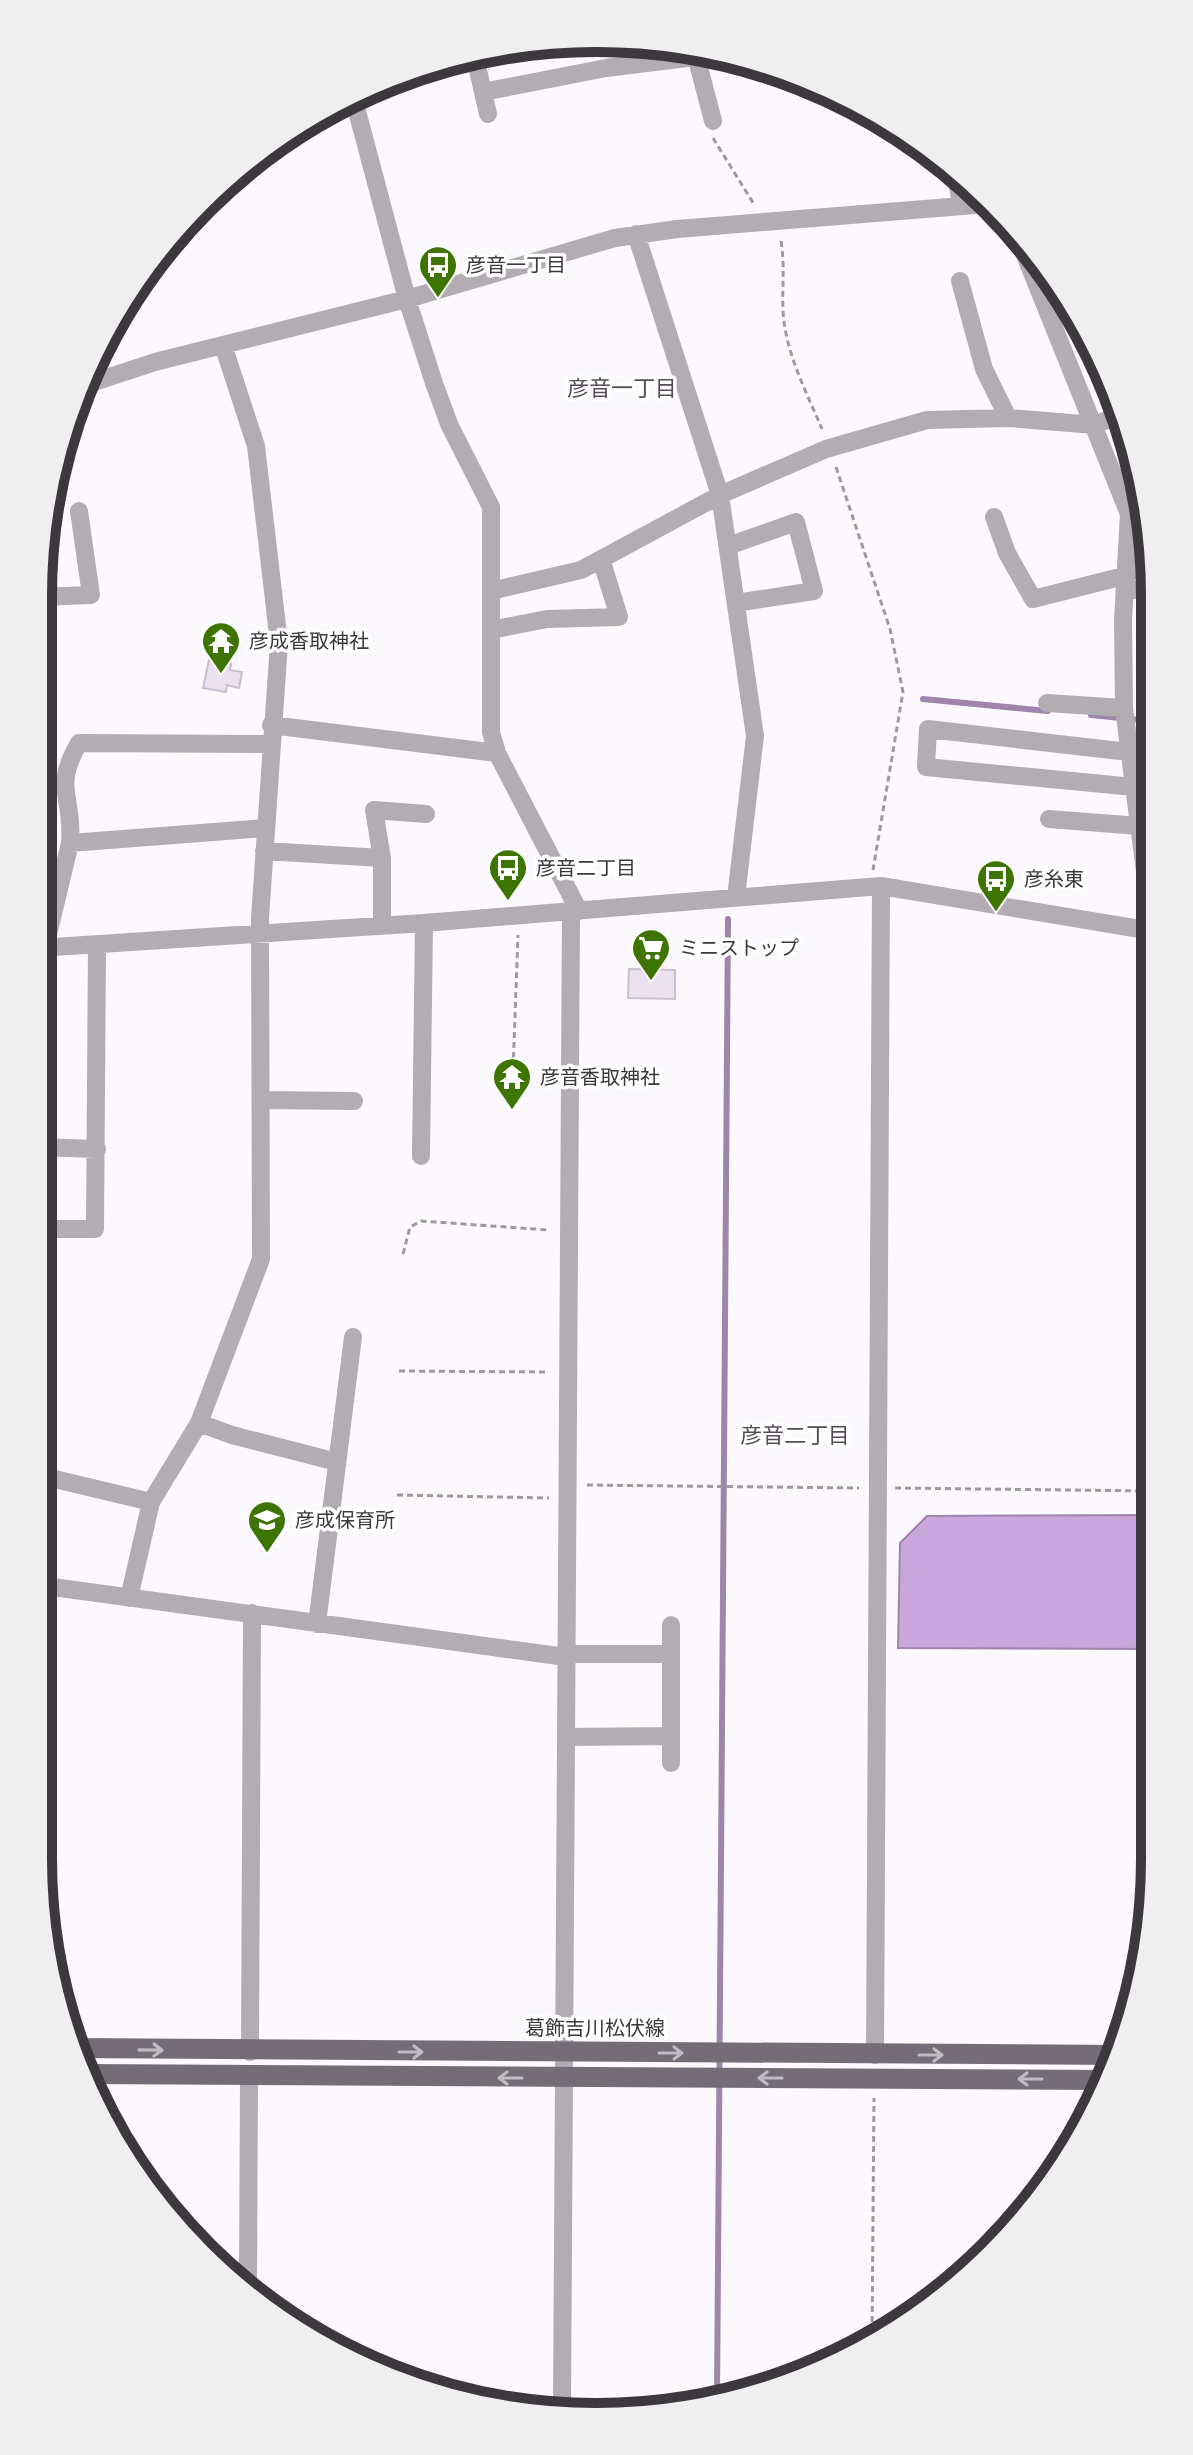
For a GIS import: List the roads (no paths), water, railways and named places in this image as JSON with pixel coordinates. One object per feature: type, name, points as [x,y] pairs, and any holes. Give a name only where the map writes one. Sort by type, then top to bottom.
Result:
[{"type":"main road","name":"葛飾吉川松伏線","points":[[86,2048],[250,2052],[1104,2055]]},
{"type":"main road","points":[[96,2074],[1094,2080]]},
{"type":"street","points":[[483,92],[667,57]]},
{"type":"street","points":[[696,61],[712,128]]},
{"type":"street","points":[[477,65],[488,114]]},
{"type":"street","points":[[356,108],[407,299],[449,424],[491,507],[491,732],[497,753],[575,911],[569,1232],[562,2402]]},
{"type":"street","points":[[958,189],[961,206]]},
{"type":"street","points":[[96,382],[636,234],[975,205]]},
{"type":"street","points":[[636,234],[720,495],[728,546],[755,736],[736,897]]},
{"type":"street","points":[[1031,269],[1129,514],[1123,620],[1124,708],[1141,842]]},
{"type":"street","points":[[960,281],[984,369],[1008,418]]},
{"type":"street","points":[[129,1598],[151,1502],[199,1423],[261,1259],[261,933],[270,734],[279,643],[256,446],[223,345]]},
{"type":"street","points":[[491,591],[581,570],[720,495],[830,448],[927,420],[1008,418],[1095,425],[1111,418]]},
{"type":"street","points":[[52,596],[91,595],[79,511]]},
{"type":"street","points":[[994,517],[1007,553],[1033,599],[1127,582],[1141,589]]},
{"type":"street","points":[[728,546],[796,522],[814,591],[736,603]]},
{"type":"street","points":[[491,630],[547,619],[619,617],[601,559]]},
{"type":"street","points":[[1047,703],[1124,708]]},
{"type":"street","points":[[1129,752],[928,729],[926,767],[1134,787]]},
{"type":"street","points":[[52,910],[70,843],[72,813],[62,787],[67,763],[79,743],[270,734],[497,753]]},
{"type":"street","points":[[382,925],[382,858],[374,810],[426,814]]},
{"type":"street","points":[[1049,819],[1139,826]]},
{"type":"street","points":[[70,843],[265,828]]},
{"type":"street","points":[[264,851],[382,858]]},
{"type":"street","points":[[875,2055],[877,879]]},
{"type":"street","points":[[52,947],[575,911],[736,897],[877,879],[1141,926]]},
{"type":"street","points":[[421,1156],[424,923]]},
{"type":"street","points":[[52,1229],[95,1229],[97,944]]},
{"type":"street","points":[[261,1100],[354,1101]]},
{"type":"street","points":[[52,1147],[97,1149]]},
{"type":"street","points":[[317,1624],[353,1337]]},
{"type":"street","points":[[199,1423],[232,1435],[337,1462]]},
{"type":"street","points":[[52,1478],[151,1502]]},
{"type":"street","points":[[52,1587],[566,1656],[671,1654]]},
{"type":"street","points":[[250,2052],[252,1613]]},
{"type":"street","points":[[671,1625],[671,1763]]},
{"type":"street","points":[[566,1737],[671,1736]]},
{"type":"street","points":[[248,2277],[249,2074]]},
{"type":"waterway","points":[[923,699],[1048,711]]},
{"type":"waterway","points":[[1091,715],[1141,720]]},
{"type":"waterway","points":[[717,2389],[728,919]]},
{"type":"place","name":"彦音一丁目","points":[[438,299]]},
{"type":"place","name":"彦成香取神社","points":[[221,675]]},
{"type":"place","name":"彦音二丁目","points":[[508,902]]},
{"type":"place","name":"彦糸東","points":[[996,913]]},
{"type":"place","name":"ミニストップ","points":[[651,982]]},
{"type":"place","name":"彦音香取神社","points":[[512,1111]]},
{"type":"place","name":"彦成保育所","points":[[267,1554]]},
{"type":"district","name":"彦音一丁目","points":[[622,388]]},
{"type":"district","name":"彦音二丁目","points":[[795,1435]]}]
